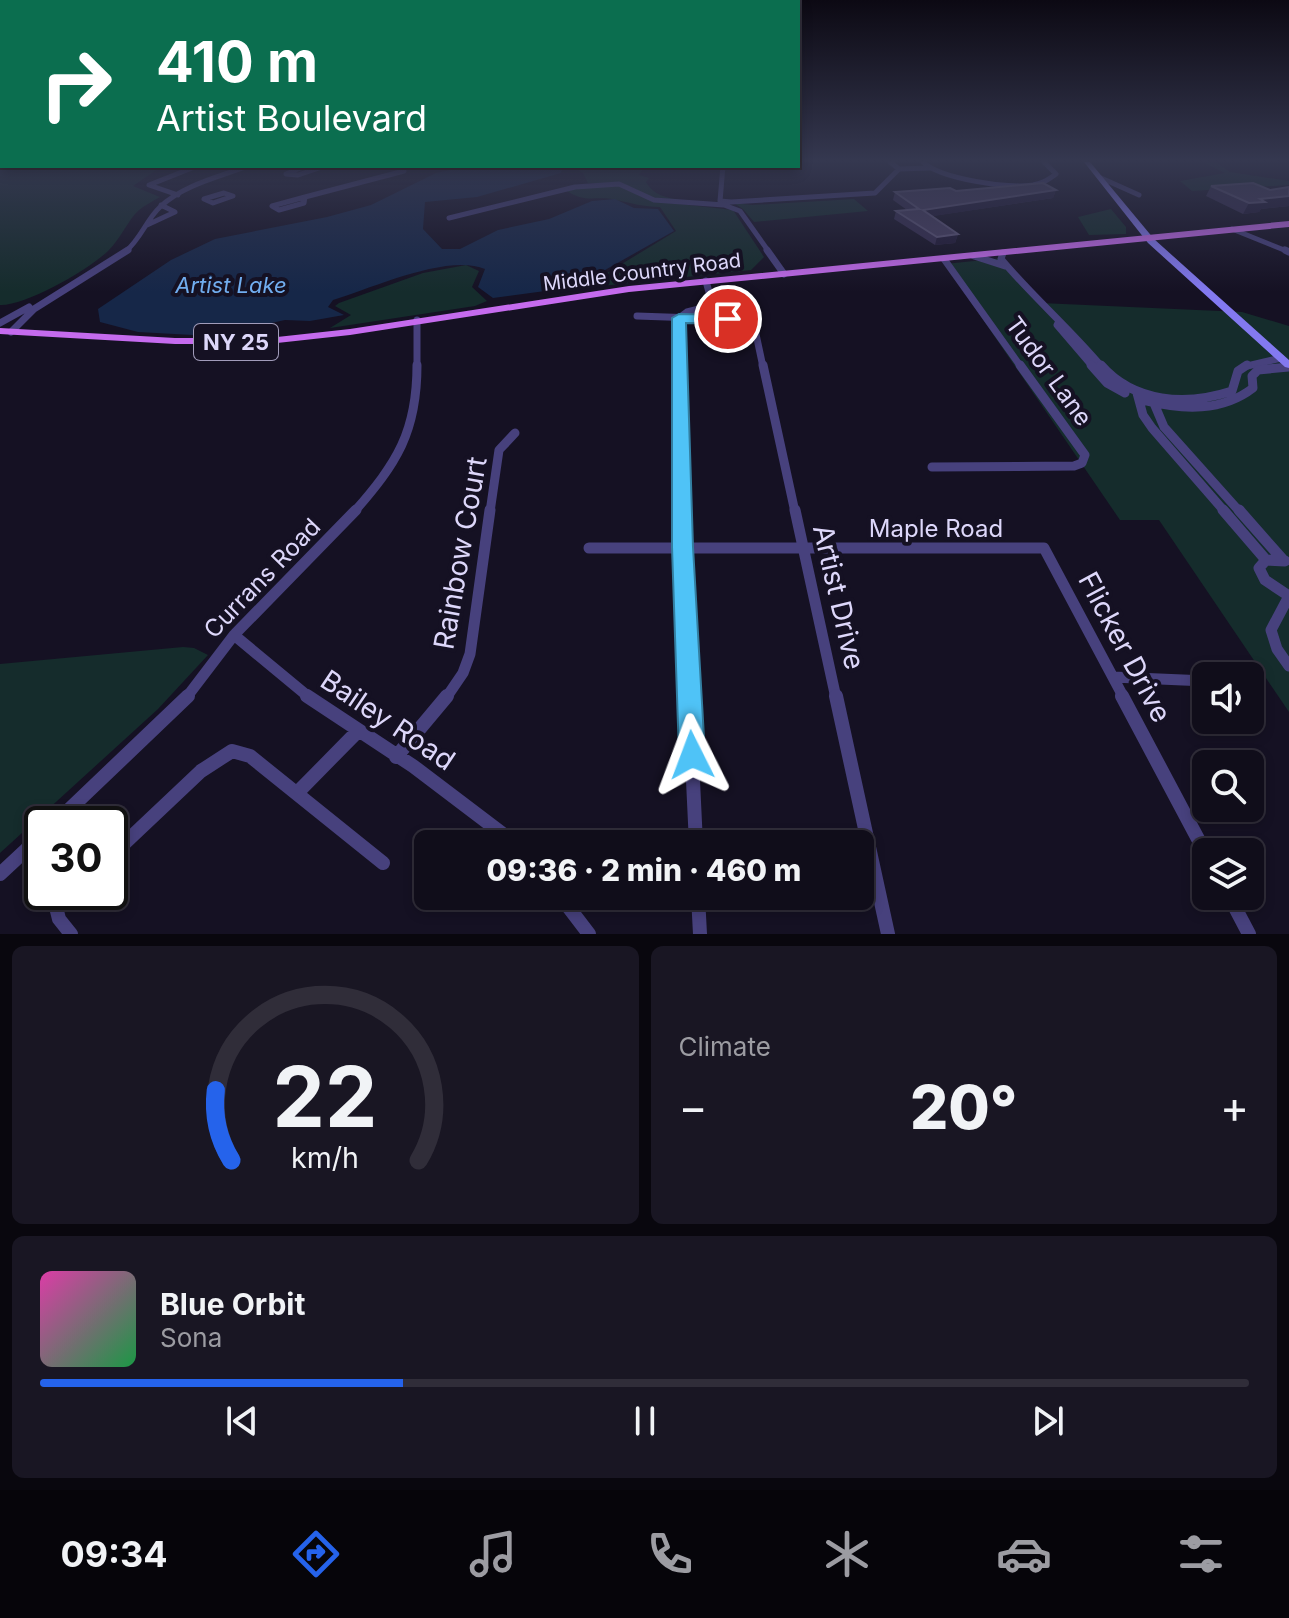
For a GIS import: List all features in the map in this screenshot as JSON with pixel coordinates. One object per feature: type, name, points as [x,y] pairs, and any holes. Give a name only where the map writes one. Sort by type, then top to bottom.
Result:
[{"type":"main road","points":[[1123,206],[1147,237],[1286,364]]},
{"type":"main road","name":"Middle Country Road","points":[[6,332],[245,342],[314,337],[572,296],[1289,224]]},
{"type":"street","points":[[6,332],[28,314],[129,250],[143,236],[151,214],[160,206]]},
{"type":"street","points":[[147,225],[175,212],[162,206]]},
{"type":"street","points":[[274,206],[279,210],[295,206]]},
{"type":"street","points":[[449,218],[499,206]]},
{"type":"street","points":[[726,206],[740,211],[784,274]]},
{"type":"street","points":[[1232,229],[1289,252]]},
{"type":"street","points":[[1003,253],[1001,259],[1006,267],[1037,303],[1059,320],[1057,325],[1107,383],[1138,396],[1215,406],[1239,401],[1253,388],[1252,376],[1258,370],[1286,364]]},
{"type":"street","points":[[974,256],[1006,267]]},
{"type":"street","name":"Tudor Lane","points":[[932,467],[1074,466],[1082,463],[1085,455],[944,259]]},
{"type":"street","points":[[0,323],[82,279]]},
{"type":"street","points":[[679,318],[687,312],[703,308],[710,296],[706,281]]},
{"type":"street","points":[[710,296],[753,320]]},
{"type":"street","points":[[18,314],[28,314]]},
{"type":"street","points":[[637,316],[753,320]]},
{"type":"street","points":[[679,318],[682,547],[695,830]]},
{"type":"street","name":"Currans Road","points":[[73,806],[182,704],[234,635],[332,538],[375,490],[400,456],[410,431],[417,393],[417,320]]},
{"type":"street","name":"Artist Drive","points":[[753,320],[888,934]]},
{"type":"street","points":[[1152,400],[1221,395],[1232,391],[1238,371],[1245,365],[1286,364]]},
{"type":"street","points":[[1138,396],[1152,428],[1266,560]]},
{"type":"street","points":[[1152,400],[1164,427],[1286,561]]},
{"type":"street","name":"Rainbow Court","points":[[396,757],[436,713],[463,673],[473,637],[499,450],[515,433]]},
{"type":"street","name":"Maple Road","points":[[589,548],[1044,548]]},
{"type":"street","name":"Flicker Drive","points":[[1044,548],[1198,838]]},
{"type":"street","points":[[1286,561],[1266,560],[1261,563],[1261,574],[1273,587],[1289,596],[1271,630],[1277,649],[1289,666]]},
{"type":"street","name":"Bailey Road","points":[[234,635],[297,690],[497,830]]},
{"type":"street","points":[[1113,677],[1192,680]]},
{"type":"street","points":[[297,793],[358,731]]},
{"type":"street","points":[[128,840],[201,771],[232,751],[250,756],[383,863]]},
{"type":"street","points":[[0,874],[24,852]]},
{"type":"street","points":[[57,910],[59,919],[71,934]]},
{"type":"street","points":[[571,910],[589,934]]},
{"type":"street","points":[[699,910],[700,934]]},
{"type":"street","points":[[1236,910],[1249,934]]},
{"type":"green space","points":[[0,206],[146,206],[131,219],[109,250],[88,267],[25,300],[0,305]]},
{"type":"green space","points":[[643,206],[693,206],[733,210],[764,257],[751,270],[592,287],[597,279],[676,231],[660,207]]},
{"type":"green space","points":[[738,206],[862,206],[868,211],[754,222]]},
{"type":"green space","points":[[1111,209],[1126,227],[1126,234],[1089,235],[1078,217]]},
{"type":"green space","points":[[1003,258],[1041,303],[1242,312],[1289,326],[1289,712],[1264,675],[1264,662],[1255,662],[1159,520],[1120,520],[945,264]]},
{"type":"green space","points":[[466,265],[479,271],[472,287],[487,301],[475,306],[330,328],[351,315],[335,306],[339,303],[423,273]]},
{"type":"green space","points":[[183,647],[194,648],[208,655],[158,709],[52,806],[24,806],[24,831],[0,853],[0,664]]},
{"type":"water","name":"Artist Lake","points":[[369,206],[425,206],[423,229],[442,249],[460,249],[498,230],[549,219],[581,206],[658,209],[674,231],[575,287],[493,298],[478,287],[485,269],[451,265],[410,274],[333,300],[328,307],[344,315],[310,321],[285,320],[211,336],[138,332],[100,322],[98,309],[171,260],[215,239]]},
{"type":"building","points":[[914,206],[952,206],[923,210],[958,234],[937,237],[896,211],[919,209]]},
{"type":"route","points":[[692,755],[682,547],[679,318],[728,319]]}]
